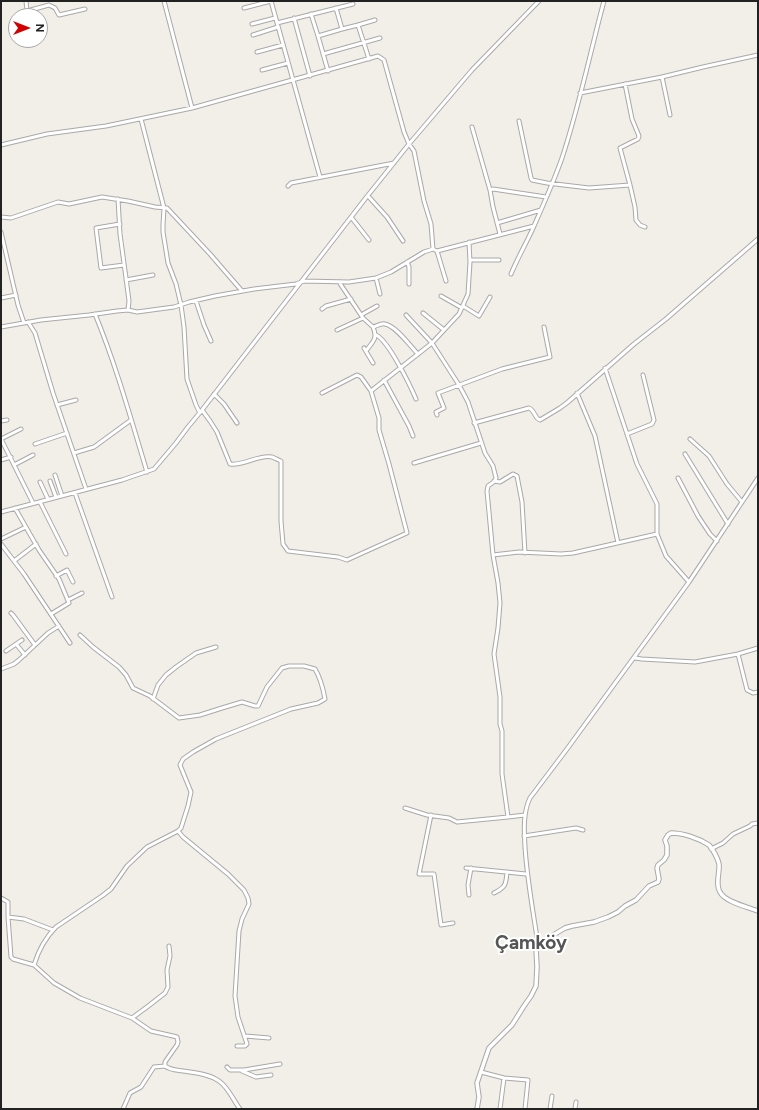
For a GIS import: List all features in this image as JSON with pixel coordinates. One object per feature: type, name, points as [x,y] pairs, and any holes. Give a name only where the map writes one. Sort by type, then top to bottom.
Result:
[{"type":"street","points":[[26,1],[27,11],[49,5],[55,8],[59,15],[84,9]]},
{"type":"street","points":[[164,1],[192,108]]},
{"type":"street","points":[[244,8],[271,1],[292,81],[320,177]]},
{"type":"street","points":[[1,512],[122,480],[154,469],[201,412],[409,144],[472,70],[539,1]]},
{"type":"street","points":[[511,274],[541,210],[562,156],[604,1]]},
{"type":"street","points":[[277,23],[353,4]]},
{"type":"street","points":[[336,8],[342,29]]},
{"type":"street","points":[[311,14],[328,71]]},
{"type":"street","points":[[252,24],[275,18]]},
{"type":"street","points":[[294,18],[310,76]]},
{"type":"street","points":[[318,36],[376,20]]},
{"type":"street","points":[[358,25],[370,59]]},
{"type":"street","points":[[253,35],[278,27]]},
{"type":"street","points":[[323,54],[380,38]]},
{"type":"street","points":[[257,52],[283,45]]},
{"type":"street","points":[[580,93],[646,81],[758,55]]},
{"type":"street","points":[[1,145],[47,134],[106,126],[192,108],[378,56],[384,60],[404,132],[414,151],[424,201],[431,224],[433,249]]},
{"type":"street","points":[[262,70],[288,63]]},
{"type":"street","points":[[662,77],[670,115]]},
{"type":"street","points":[[625,84],[632,119],[639,136],[620,148],[636,207],[636,220],[645,228]]},
{"type":"street","points":[[141,119],[164,208],[163,225],[168,263],[176,284],[181,305],[187,378],[196,405],[210,421],[217,432],[230,464],[240,464],[263,457],[271,457],[281,461],[282,537],[283,544],[288,551],[338,557],[347,560],[407,533],[379,430],[379,418],[371,391],[361,377],[357,375],[322,393]]},
{"type":"street","points":[[519,121],[531,178],[533,180],[552,184],[589,188],[630,184]]},
{"type":"street","points":[[472,127],[490,190],[500,234]]},
{"type":"street","points":[[288,186],[291,183],[366,167],[394,163]]},
{"type":"street","points":[[490,190],[493,189],[546,197]]},
{"type":"street","points":[[368,196],[387,218],[403,241]]},
{"type":"street","points":[[1,217],[11,218],[58,202],[69,204],[102,197],[167,208],[242,291]]},
{"type":"street","points":[[118,199],[129,301],[128,310]]},
{"type":"street","points":[[497,223],[541,210]]},
{"type":"street","points":[[351,217],[369,240]]},
{"type":"street","points":[[120,224],[96,228],[102,268],[124,265]]},
{"type":"street","points":[[1,327],[128,310],[137,312],[174,307],[242,291],[296,284],[304,281],[349,282],[376,278],[391,272],[424,252],[433,249],[438,251],[534,226]]},
{"type":"street","points":[[1,232],[16,296],[26,323],[35,333],[57,405],[86,489]]},
{"type":"street","points":[[474,423],[529,408],[532,410],[536,418],[540,420],[560,408],[605,368],[666,319],[758,239]]},
{"type":"street","points":[[371,391],[432,343],[459,314],[468,294],[470,260],[469,242]]},
{"type":"street","points":[[438,251],[446,281]]},
{"type":"street","points":[[470,260],[499,260]]},
{"type":"street","points":[[407,262],[409,267],[409,284]]},
{"type":"street","points":[[126,280],[153,275]]},
{"type":"street","points":[[376,278],[380,294]]},
{"type":"street","points":[[339,282],[362,316],[373,327],[376,335],[383,340],[401,368],[416,399]]},
{"type":"street","points":[[1,298],[16,296]]},
{"type":"street","points":[[441,296],[479,316],[490,297]]},
{"type":"street","points":[[322,309],[326,306],[351,299]]},
{"type":"street","points":[[196,301],[211,341]]},
{"type":"street","points":[[337,330],[377,306]]},
{"type":"street","points":[[423,312],[444,330]]},
{"type":"street","points":[[95,314],[105,338],[122,389],[147,472]]},
{"type":"street","points":[[406,315],[432,343],[468,402],[481,444],[493,466],[496,478],[494,482]]},
{"type":"street","points":[[373,327],[381,324],[392,326],[418,354]]},
{"type":"street","points":[[437,415],[436,412],[444,408],[438,393],[502,369],[550,357],[544,327]]},
{"type":"street","points":[[373,363],[365,349],[375,339],[376,335]]},
{"type":"street","points":[[605,368],[637,464],[657,504],[657,534],[666,556],[690,582]]},
{"type":"street","points":[[627,434],[652,424],[654,420],[643,375]]},
{"type":"street","points":[[384,380],[413,436]]},
{"type":"street","points":[[577,393],[595,436],[618,543]]},
{"type":"street","points":[[214,394],[224,404],[237,424]]},
{"type":"street","points":[[57,405],[76,400]]},
{"type":"street","points":[[1,421],[6,420]]},
{"type":"street","points":[[74,453],[94,447],[131,420]]},
{"type":"street","points":[[20,429],[1,439],[11,456],[33,503]]},
{"type":"street","points":[[34,444],[67,433]]},
{"type":"street","points":[[690,439],[709,456],[727,484],[742,502]]},
{"type":"street","points":[[414,463],[481,444]]},
{"type":"street","points":[[685,454],[728,524]]},
{"type":"street","points":[[14,464],[32,455]]},
{"type":"street","points":[[1,460],[11,456]]},
{"type":"street","points":[[508,817],[502,774],[500,697],[494,654],[500,603],[493,555],[487,491],[488,486],[494,482],[500,482],[513,474],[517,476],[522,502],[525,552]]},
{"type":"street","points":[[55,475],[62,496]]},
{"type":"street","points":[[678,478],[698,516],[710,534],[717,541]]},
{"type":"street","points":[[478,1109],[479,1097],[477,1083],[489,1048],[512,1025],[536,986],[536,948],[538,944],[526,874],[524,836],[526,805],[690,582],[758,478]]},
{"type":"street","points":[[50,481],[56,497]]},
{"type":"street","points":[[40,482],[48,499]]},
{"type":"street","points":[[74,493],[112,597]]},
{"type":"street","points":[[40,502],[66,554]]},
{"type":"street","points":[[15,508],[56,576],[68,600],[69,603],[51,614]]},
{"type":"street","points":[[1,539],[26,527]]},
{"type":"street","points":[[493,555],[525,552],[567,554],[657,534]]},
{"type":"street","points":[[1,544],[24,574],[70,642]]},
{"type":"street","points":[[14,561],[36,544]]},
{"type":"street","points":[[56,576],[67,570],[73,582]]},
{"type":"street","points":[[68,600],[82,593]]},
{"type":"street","points":[[11,613],[35,645]]},
{"type":"street","points":[[1,669],[14,664],[48,633],[59,626]]},
{"type":"street","points":[[34,965],[53,930],[111,889],[127,866],[147,847],[181,828],[192,792],[180,765],[183,759],[216,739],[291,709],[325,700],[323,685],[315,669],[304,666],[289,666],[282,668],[267,687],[258,706],[242,702],[200,716],[179,718],[153,699],[133,688],[126,675],[119,667],[80,635]]},
{"type":"street","points":[[6,651],[22,640]]},
{"type":"street","points":[[16,644],[25,655]]},
{"type":"street","points":[[153,699],[158,685],[176,666],[196,653],[216,647]]},
{"type":"street","points":[[635,658],[695,662],[738,654],[758,648]]},
{"type":"street","points":[[738,654],[747,690],[753,693],[758,692]]},
{"type":"street","points":[[404,808],[449,818],[457,822],[526,815]]},
{"type":"street","points":[[431,815],[419,874],[434,874],[441,925],[453,923]]},
{"type":"street","points":[[712,849],[723,843],[733,834],[752,824],[758,823]]},
{"type":"street","points":[[524,836],[576,828],[583,830]]},
{"type":"street","points":[[178,831],[237,883],[244,890],[248,898],[249,904],[242,919],[239,931],[235,996],[238,1017],[247,1045],[237,1046]]},
{"type":"street","points":[[538,944],[565,928],[594,922],[618,912],[636,900],[649,886],[658,882],[657,868],[667,855],[666,840],[668,835],[671,833],[687,835],[710,846],[719,864],[719,891],[724,897],[735,903],[758,911]]},
{"type":"street","points":[[466,868],[526,874]]},
{"type":"street","points":[[469,895],[468,885],[471,868]]},
{"type":"street","points":[[494,893],[505,885],[507,872]]},
{"type":"street","points":[[1,898],[8,902],[8,917],[13,959],[34,965],[54,983],[80,998],[132,1018],[151,1031],[177,1038],[178,1042],[165,1062],[165,1066]]},
{"type":"street","points":[[8,917],[24,919],[53,930]]},
{"type":"street","points":[[132,1018],[165,993],[168,986],[167,970],[170,956],[169,946]]},
{"type":"street","points":[[244,1036],[270,1038]]},
{"type":"street","points":[[227,1067],[230,1070],[241,1070],[280,1064]]},
{"type":"street","points":[[123,1109],[130,1093],[141,1087],[156,1066],[165,1066],[172,1070],[198,1073],[221,1082],[240,1109]]},
{"type":"street","points":[[241,1070],[256,1077],[271,1075]]},
{"type":"street","points":[[481,1072],[504,1078],[528,1080],[525,1109]]},
{"type":"street","points":[[500,1109],[504,1078]]},
{"type":"street","points":[[550,1109],[552,1096]]},
{"type":"street","points":[[575,1109],[576,1102]]},
{"type":"district","name":"Çamköy","points":[[531,943]]}]
